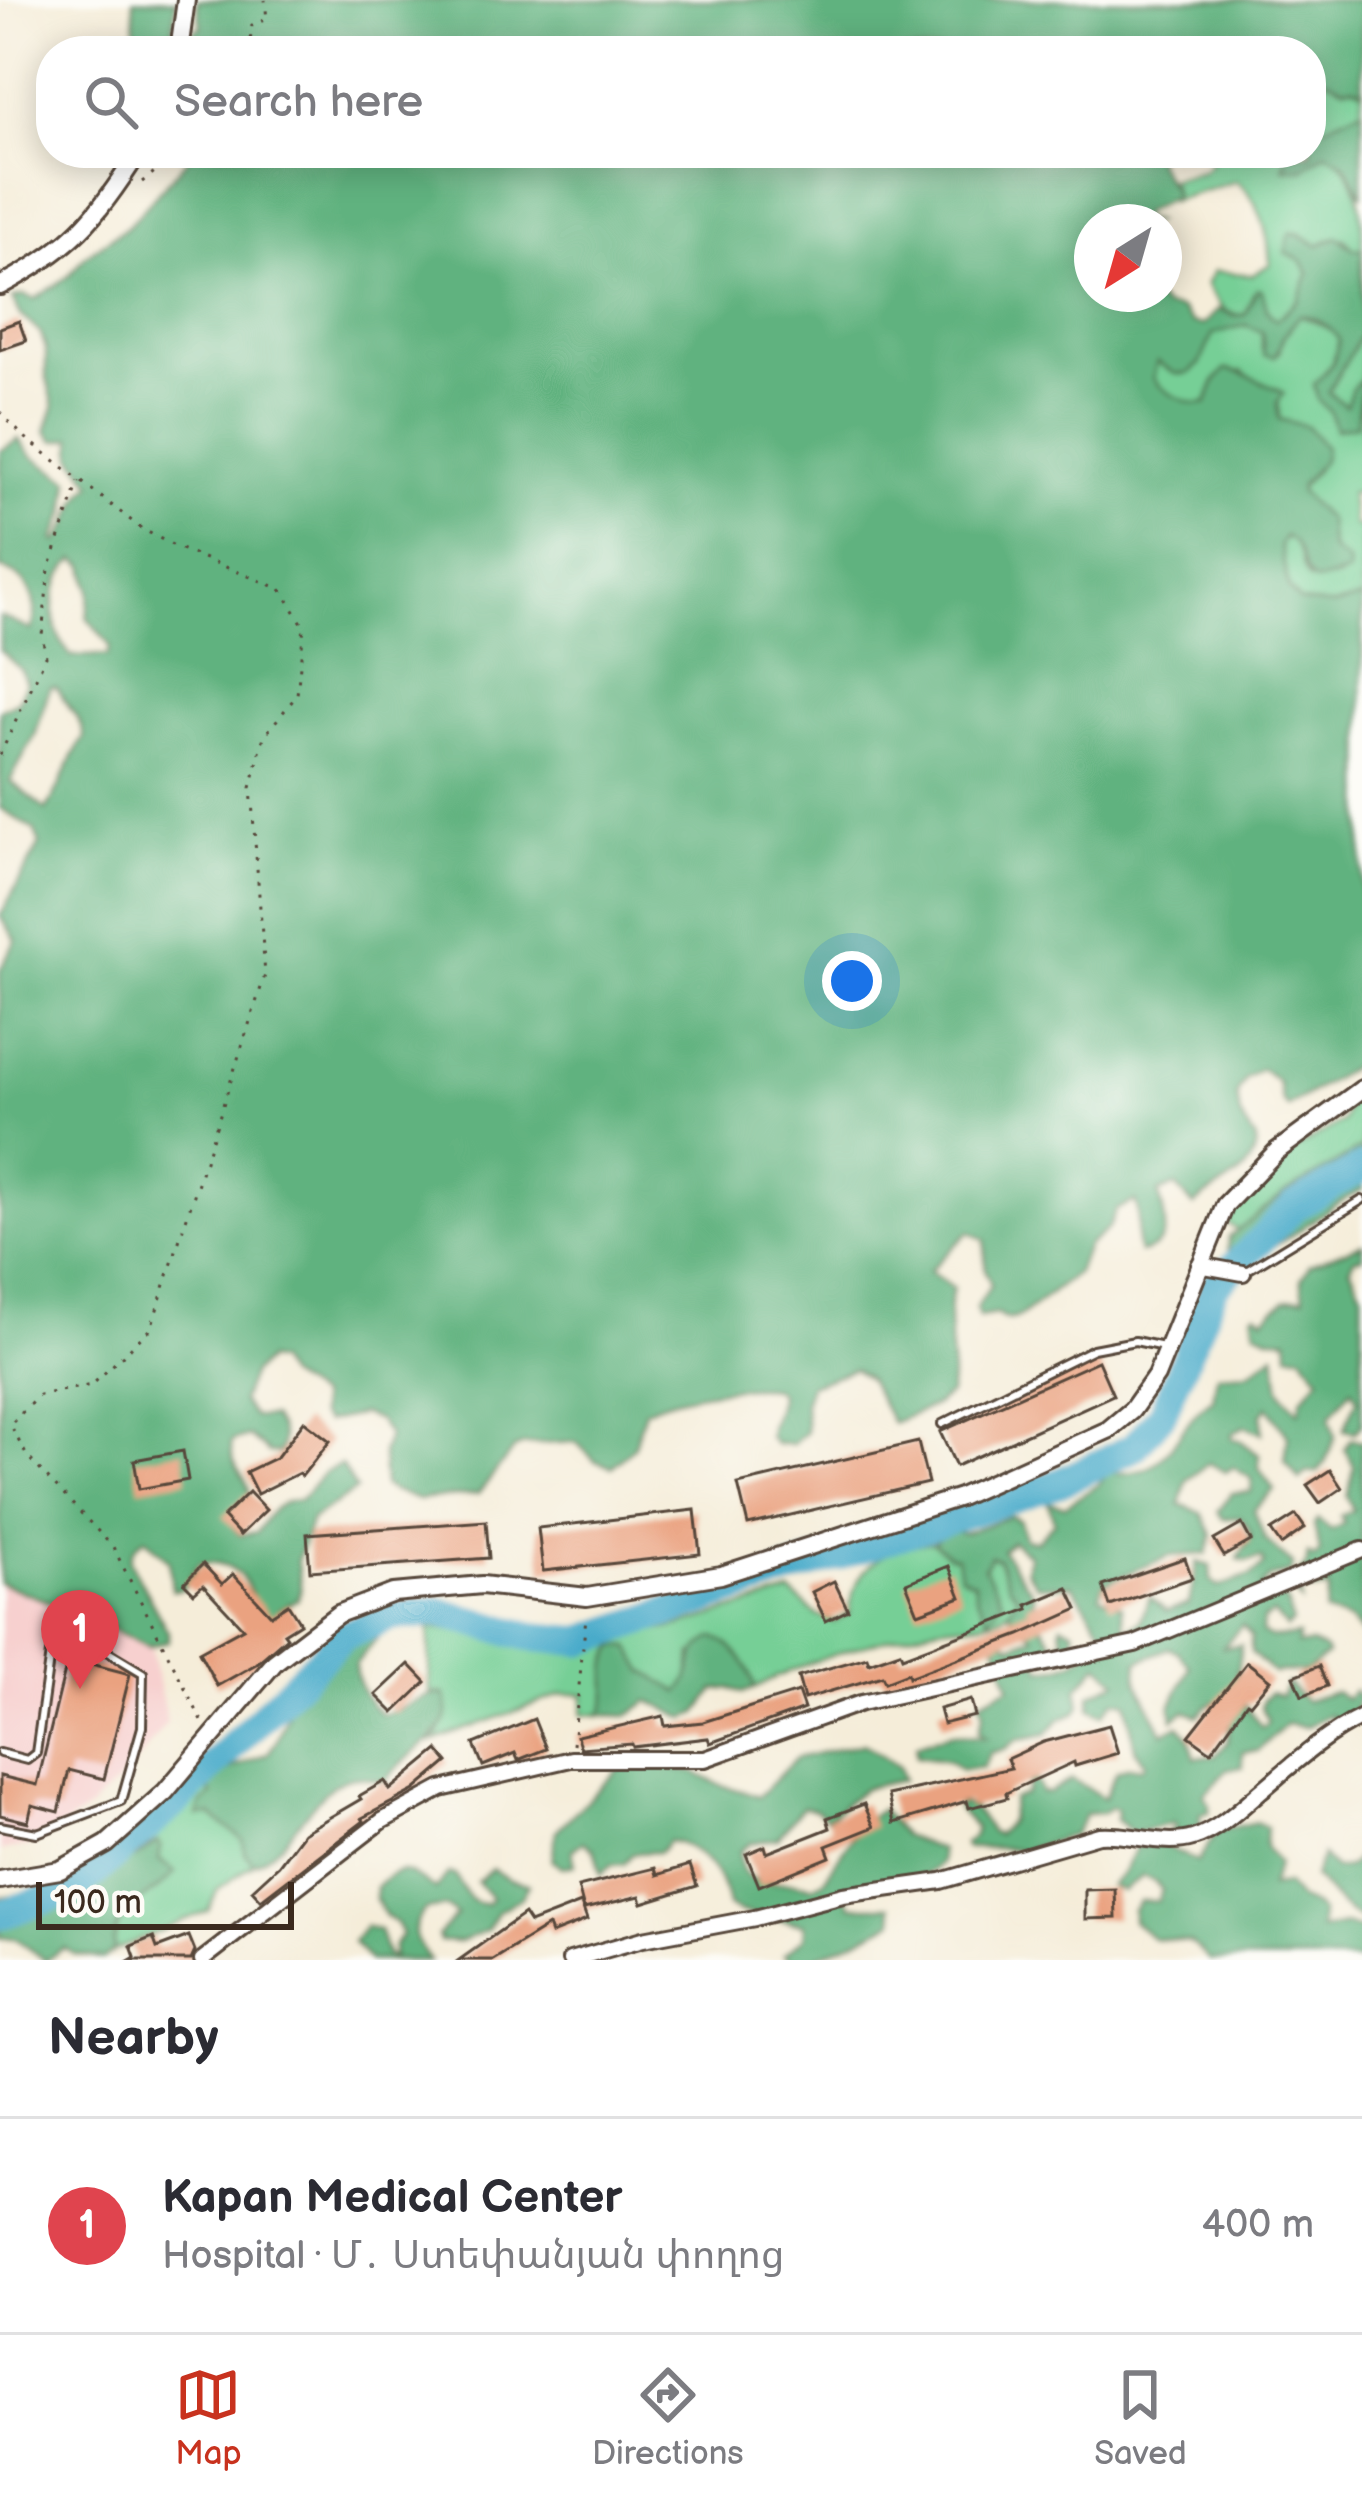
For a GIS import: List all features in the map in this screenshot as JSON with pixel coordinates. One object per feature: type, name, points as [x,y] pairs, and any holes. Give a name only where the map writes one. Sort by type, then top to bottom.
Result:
[{"type":"street","points":[[181,36],[186,0]]},
{"type":"street","points":[[0,286],[66,247],[104,208],[129,168]]},
{"type":"street","points":[[0,1880],[60,1870],[107,1844],[165,1792],[274,1662],[338,1614],[393,1593],[482,1585],[587,1597],[721,1575],[960,1497],[1108,1430],[1132,1410],[1156,1376],[1225,1205],[1277,1151],[1362,1089]]},
{"type":"street","points":[[1199,1265],[1243,1273]]},
{"type":"street","points":[[202,1960],[382,1821],[441,1789],[571,1759],[705,1759],[861,1703],[1135,1644],[1362,1550]]},
{"type":"street","points":[[570,1960],[843,1895],[941,1881],[1099,1835],[1124,1832],[1192,1839],[1224,1821],[1325,1740],[1362,1718]]},
{"type":"lane","points":[[1243,1273],[1362,1200]]},
{"type":"lane","points":[[942,1424],[1093,1349],[1135,1341],[1167,1348]]},
{"type":"lane","points":[[0,1753],[27,1760],[37,1753],[50,1654],[61,1637],[85,1638],[143,1673],[142,1727],[121,1801],[37,1833],[0,1826]]},
{"type":"path","points":[[251,36],[252,25],[267,19],[266,0]]},
{"type":"path","points":[[138,185],[159,168]]},
{"type":"path","points":[[0,412],[22,435],[162,541],[280,589],[304,626],[297,695],[264,736],[251,788],[265,975],[151,1328],[92,1385],[39,1395],[10,1425],[27,1456],[113,1547],[210,1737]]},
{"type":"path","points":[[0,755],[46,656],[42,635],[50,569],[80,480]]},
{"type":"path","points":[[575,1729],[587,1597]]},
{"type":"shaded area","points":[[0,1574],[148,1635],[167,1722],[132,1768],[89,1809],[32,1846],[0,1851]]},
{"type":"green space","points":[[133,0],[176,0],[172,36],[136,36]]},
{"type":"green space","points":[[197,0],[1362,0],[1362,90],[1326,78],[1326,36],[192,36],[201,27]]},
{"type":"green space","points":[[1326,78],[1362,90],[1361,110],[1326,125]]},
{"type":"green space","points":[[1362,109],[1362,196],[1345,164],[1326,152],[1326,125]]},
{"type":"green space","points":[[1326,153],[1346,169],[1360,206],[1362,249],[1353,249],[1345,239],[1318,245],[1299,233],[1301,260],[1309,273],[1298,300],[1276,320],[1253,294],[1245,315],[1226,310],[1206,285],[1214,271],[1253,275],[1270,264],[1257,207],[1236,181],[1171,201],[1170,179],[1205,168],[1326,168]]},
{"type":"green space","points":[[180,168],[1159,168],[1174,196],[1159,204],[1074,204],[1074,312],[1182,310],[1192,323],[1203,325],[1219,309],[1245,315],[1257,289],[1262,290],[1268,312],[1276,320],[1298,300],[1309,273],[1301,260],[1286,253],[1292,232],[1318,245],[1338,237],[1362,249],[1362,333],[1328,392],[1346,406],[1362,379],[1356,425],[1335,429],[1330,411],[1318,401],[1314,384],[1333,363],[1339,340],[1327,327],[1305,316],[1300,315],[1283,337],[1275,357],[1264,355],[1262,332],[1246,325],[1213,334],[1200,364],[1187,374],[1176,374],[1157,362],[1153,378],[1185,400],[1207,403],[1226,369],[1246,375],[1284,393],[1277,403],[1279,419],[1307,426],[1325,448],[1323,460],[1300,492],[1328,520],[1330,549],[1348,562],[1349,573],[1316,582],[1292,541],[1285,536],[1280,545],[1289,589],[1300,602],[1334,606],[1362,598],[1362,1061],[1288,1107],[1278,1082],[1261,1069],[1246,1078],[1237,1094],[1240,1116],[1256,1140],[1255,1153],[1243,1172],[1194,1206],[1175,1186],[1158,1193],[1165,1230],[1150,1250],[1139,1253],[1135,1201],[1116,1210],[1109,1228],[1087,1246],[1077,1273],[1021,1316],[979,1317],[976,1308],[991,1285],[985,1269],[985,1240],[969,1232],[929,1271],[953,1288],[949,1394],[936,1405],[892,1423],[868,1379],[854,1369],[810,1385],[804,1403],[806,1432],[793,1444],[775,1444],[769,1437],[779,1394],[773,1388],[708,1392],[645,1410],[634,1446],[612,1467],[595,1461],[576,1442],[524,1445],[514,1449],[478,1494],[418,1500],[384,1487],[382,1453],[388,1436],[378,1420],[362,1414],[325,1422],[319,1416],[318,1397],[286,1377],[276,1362],[267,1360],[252,1373],[241,1401],[253,1417],[271,1417],[281,1434],[281,1448],[279,1453],[269,1453],[249,1436],[232,1441],[232,1456],[250,1494],[234,1518],[234,1528],[240,1535],[257,1532],[274,1509],[300,1500],[324,1473],[341,1465],[356,1490],[311,1520],[297,1561],[298,1599],[281,1608],[262,1628],[250,1590],[237,1572],[215,1563],[199,1563],[182,1589],[172,1590],[169,1561],[145,1538],[134,1548],[130,1561],[168,1632],[168,1641],[148,1647],[0,1583],[0,970],[16,940],[0,916],[40,844],[34,830],[0,808],[0,710],[18,701],[26,683],[21,670],[0,650],[0,616],[31,630],[35,611],[25,584],[0,569],[0,451],[19,439],[32,456],[70,480],[57,542],[81,496],[93,484],[73,456],[73,438],[55,441],[46,431],[54,407],[46,349],[41,334],[20,314],[13,298],[35,299],[70,275],[86,255],[128,226]],"holes":[[[75,559],[85,566],[90,591],[87,617],[110,646],[108,655],[71,656],[58,632],[54,606],[60,581]],[[50,687],[56,687],[84,738],[46,810],[10,781],[35,736]]]},
{"type":"green space","points":[[1300,315],[1332,330],[1339,340],[1331,384],[1335,429],[1356,425],[1362,394],[1362,494],[1350,493],[1354,526],[1362,527],[1362,598],[1334,606],[1300,602],[1289,589],[1280,545],[1286,536],[1296,545],[1310,580],[1339,578],[1324,516],[1300,492],[1317,469],[1307,427],[1279,419],[1278,389],[1255,382],[1242,371],[1215,382],[1207,403],[1200,403],[1170,393],[1153,378],[1156,362],[1187,374],[1200,364],[1213,334],[1232,328],[1257,328],[1262,332],[1262,350],[1279,353],[1283,337]]},
{"type":"green space","points":[[1362,333],[1362,379],[1346,406],[1328,392]]},
{"type":"green space","points":[[1362,1085],[1362,1148],[1283,1195],[1239,1231],[1227,1223],[1243,1190],[1343,1121],[1350,1091]]},
{"type":"green space","points":[[1362,1148],[1362,1190],[1267,1249],[1251,1256],[1228,1249],[1229,1237],[1283,1195]]},
{"type":"green space","points":[[1362,1244],[1362,1257],[1354,1258],[1350,1267],[1362,1292],[1362,1424],[1355,1432],[1344,1430],[1357,1399],[1352,1388],[1330,1416],[1335,1437],[1325,1463],[1300,1480],[1285,1461],[1288,1436],[1268,1407],[1262,1414],[1262,1434],[1245,1426],[1232,1434],[1259,1455],[1259,1468],[1274,1490],[1254,1510],[1265,1539],[1293,1565],[1290,1573],[1270,1578],[1262,1586],[1287,1601],[1292,1623],[1286,1628],[1274,1614],[1263,1620],[1262,1633],[1271,1638],[1298,1636],[1297,1645],[1311,1644],[1327,1655],[1307,1671],[1273,1673],[1251,1652],[1251,1636],[1242,1625],[1223,1647],[1241,1645],[1236,1689],[1262,1727],[1268,1721],[1261,1707],[1263,1699],[1270,1693],[1281,1696],[1287,1683],[1305,1701],[1335,1692],[1346,1699],[1354,1690],[1360,1698],[1353,1712],[1334,1729],[1330,1714],[1305,1727],[1286,1724],[1258,1751],[1243,1752],[1243,1767],[1228,1769],[1204,1795],[1209,1812],[1200,1814],[1200,1825],[1185,1835],[1167,1834],[1176,1827],[1174,1823],[1134,1833],[1116,1820],[1117,1810],[1111,1807],[1103,1813],[1086,1814],[1074,1834],[1022,1851],[965,1848],[975,1828],[957,1808],[958,1802],[972,1807],[997,1835],[1009,1821],[1013,1799],[1026,1794],[1031,1780],[1036,1780],[1041,1793],[1049,1793],[1072,1779],[1104,1798],[1117,1771],[1142,1768],[1146,1763],[1135,1749],[1127,1702],[1115,1700],[1104,1714],[1091,1708],[1091,1694],[1118,1681],[1099,1664],[1078,1688],[1081,1705],[1077,1712],[1060,1719],[1047,1734],[1017,1740],[990,1753],[983,1767],[961,1770],[949,1761],[916,1756],[916,1745],[952,1733],[986,1737],[979,1731],[984,1711],[980,1701],[1010,1686],[996,1644],[1004,1639],[1012,1645],[1034,1636],[1008,1611],[1018,1596],[998,1559],[990,1556],[984,1568],[1002,1600],[989,1619],[974,1582],[960,1575],[957,1557],[933,1542],[949,1529],[964,1533],[1011,1516],[1020,1521],[1024,1539],[1036,1541],[1054,1522],[1048,1502],[1065,1506],[1098,1485],[1108,1472],[1130,1473],[1160,1460],[1213,1399],[1217,1374],[1249,1372],[1275,1353],[1280,1389],[1299,1412],[1302,1398],[1320,1377],[1302,1354],[1289,1353],[1288,1338],[1256,1330],[1253,1314],[1264,1318],[1285,1300],[1304,1297],[1301,1279],[1310,1264]],"holes":[[[1209,1463],[1226,1472],[1233,1467],[1252,1479],[1251,1492],[1232,1493],[1218,1512],[1223,1519],[1240,1517],[1250,1531],[1238,1559],[1261,1558],[1265,1564],[1251,1576],[1218,1587],[1211,1580],[1210,1566],[1197,1562],[1189,1604],[1167,1611],[1150,1597],[1140,1621],[1125,1630],[1122,1606],[1100,1596],[1103,1584],[1169,1556],[1207,1554],[1212,1535],[1202,1513],[1180,1504],[1187,1480]],[[1012,1541],[1029,1555],[1026,1569],[1036,1585],[1072,1585],[1104,1632],[1119,1643],[1093,1645],[1070,1663],[1042,1669],[1038,1661],[1073,1648],[1075,1630],[1062,1624],[1064,1638],[1054,1644],[1036,1616],[1034,1595],[1002,1550]],[[1169,1648],[1190,1666],[1171,1706],[1173,1719],[1185,1711],[1198,1716],[1222,1699],[1232,1709],[1228,1742],[1215,1756],[1195,1758],[1189,1736],[1179,1725],[1163,1733],[1137,1680],[1138,1662]]]},
{"type":"green space","points":[[1351,1439],[1362,1441],[1362,1635],[1350,1621],[1325,1613],[1329,1589],[1300,1587],[1301,1601],[1289,1586],[1306,1565],[1308,1554],[1314,1558],[1320,1552],[1314,1525],[1318,1519],[1331,1530],[1344,1523],[1340,1516],[1353,1510],[1347,1497],[1354,1466],[1345,1449]]},
{"type":"green space","points":[[933,1542],[957,1557],[990,1618],[998,1596],[984,1568],[990,1556],[998,1559],[1009,1586],[1019,1596],[999,1617],[939,1626],[845,1651],[755,1688],[751,1675],[693,1654],[688,1682],[680,1693],[616,1646],[608,1662],[601,1715],[583,1714],[584,1694],[563,1694],[428,1743],[440,1733],[444,1694],[430,1693],[429,1628],[582,1641],[672,1628],[791,1593],[817,1615],[834,1622],[850,1613],[857,1582],[875,1561],[902,1548]]},
{"type":"green space","points":[[356,1621],[382,1632],[355,1665],[371,1704],[382,1714],[444,1694],[445,1721],[385,1781],[356,1777],[328,1790],[281,1844],[254,1863],[245,1854],[243,1840],[211,1815],[198,1816],[202,1803],[212,1795],[208,1786],[215,1775],[268,1753],[300,1679]]},
{"type":"green space","points":[[714,1637],[740,1657],[755,1688],[743,1693],[715,1690],[698,1713],[685,1718],[649,1701],[627,1716],[601,1715],[608,1662],[616,1646],[630,1647],[644,1671],[680,1692],[699,1649]]},
{"type":"green space","points":[[864,1743],[899,1767],[903,1780],[864,1788],[827,1818],[802,1807],[778,1838],[751,1843],[740,1851],[741,1866],[754,1880],[812,1886],[824,1880],[856,1832],[881,1809],[902,1835],[940,1850],[940,1863],[913,1881],[867,1881],[843,1891],[851,1906],[891,1906],[894,1920],[820,1954],[798,1960],[784,1954],[804,1938],[805,1924],[728,1906],[708,1864],[680,1844],[669,1841],[659,1852],[633,1853],[624,1864],[611,1865],[601,1874],[594,1849],[583,1842],[572,1850],[575,1864],[562,1867],[552,1860],[556,1831],[626,1762],[694,1772],[759,1796],[796,1758]]},
{"type":"green space","points":[[208,1786],[211,1815],[244,1840],[245,1854],[254,1863],[218,1889],[208,1910],[114,1951],[119,1923],[175,1872],[159,1860],[150,1844],[142,1855],[128,1857]]},
{"type":"green space","points":[[1256,1822],[1266,1827],[1265,1847],[1278,1863],[1270,1887],[1287,1885],[1299,1900],[1316,1907],[1321,1912],[1320,1930],[1344,1925],[1362,1929],[1362,1960],[1209,1960],[1190,1942],[1152,1938],[1133,1922],[1133,1910],[1140,1901],[1158,1901],[1162,1890],[1154,1881],[1143,1876],[1123,1891],[1110,1886],[1137,1846],[1163,1845],[1198,1862],[1217,1831]]},
{"type":"green space","points":[[157,1842],[159,1860],[175,1872],[125,1914],[115,1935],[114,1951],[104,1959],[64,1948],[45,1960],[15,1938],[0,1938],[0,1897],[90,1887],[114,1860],[136,1858]]},
{"type":"green space","points":[[1362,1853],[1362,1919],[1341,1906],[1313,1877],[1322,1856],[1335,1869],[1348,1867]]},
{"type":"green space","points":[[492,1869],[529,1884],[522,1897],[497,1912],[486,1930],[460,1942],[440,1941],[438,1935],[457,1915],[446,1907],[425,1910],[415,1936],[430,1960],[369,1960],[353,1942],[365,1926],[379,1930],[387,1955],[393,1957],[402,1934],[375,1898],[376,1887],[394,1874],[407,1873],[436,1889],[448,1874],[455,1875],[471,1899],[487,1904],[491,1898],[477,1882]]},
{"type":"building","points":[[19,321],[26,341],[0,350],[0,328]]},
{"type":"building","points":[[1098,1361],[1113,1395],[956,1466],[940,1432]]},
{"type":"building","points":[[304,1421],[330,1441],[302,1476],[299,1473],[257,1494],[246,1472],[277,1457]]},
{"type":"building","points":[[918,1442],[928,1483],[748,1525],[738,1484]]},
{"type":"building","points":[[183,1451],[188,1480],[139,1489],[134,1460]]},
{"type":"building","points":[[1330,1470],[1342,1488],[1320,1503],[1307,1485]]},
{"type":"building","points":[[249,1492],[266,1510],[240,1535],[223,1517]]},
{"type":"building","points":[[695,1510],[700,1554],[543,1571],[538,1528]]},
{"type":"building","points":[[1296,1515],[1305,1528],[1281,1545],[1271,1531]]},
{"type":"building","points":[[486,1521],[489,1558],[310,1571],[307,1534]]},
{"type":"building","points":[[1242,1524],[1251,1541],[1224,1556],[1214,1540]]},
{"type":"building","points":[[1185,1558],[1192,1578],[1110,1606],[1103,1586]]},
{"type":"building","points":[[203,1564],[222,1584],[233,1574],[271,1615],[288,1604],[300,1623],[256,1664],[217,1686],[199,1652],[243,1628],[203,1585],[194,1593],[184,1583]]},
{"type":"building","points":[[949,1566],[961,1597],[918,1613],[906,1583]]},
{"type":"building","points":[[834,1581],[848,1610],[826,1621],[812,1592]]},
{"type":"building","points":[[1068,1588],[1078,1609],[1020,1635],[909,1677],[908,1673],[885,1682],[882,1676],[804,1699],[798,1677],[867,1657],[869,1663],[900,1652],[902,1657],[1029,1609],[1027,1605]]},
{"type":"building","points":[[68,1658],[130,1674],[104,1779],[69,1770],[59,1812],[32,1805],[28,1822],[0,1815],[0,1776],[37,1785]]},
{"type":"building","points":[[1247,1662],[1270,1680],[1247,1702],[1211,1752],[1189,1736]]},
{"type":"building","points":[[409,1664],[426,1682],[394,1713],[376,1695]]},
{"type":"building","points":[[1319,1666],[1327,1686],[1302,1696],[1294,1676]]},
{"type":"building","points":[[798,1692],[804,1709],[710,1743],[708,1738],[580,1748],[577,1736],[663,1716],[665,1726],[703,1722]]},
{"type":"building","points":[[971,1700],[975,1716],[943,1724],[939,1709]]},
{"type":"building","points":[[534,1719],[546,1749],[518,1760],[515,1753],[483,1766],[474,1744]]},
{"type":"building","points":[[1109,1725],[1118,1753],[1075,1766],[1074,1762],[1006,1793],[1007,1798],[969,1808],[967,1801],[894,1823],[888,1795],[1011,1768],[1007,1759],[1044,1742]]},
{"type":"building","points":[[438,1750],[448,1762],[415,1790],[362,1818],[261,1900],[252,1890],[303,1833],[385,1781],[390,1790]]},
{"type":"building","points":[[864,1804],[874,1827],[826,1846],[830,1857],[759,1886],[746,1854],[765,1846],[767,1853],[830,1828],[827,1818]]},
{"type":"building","points":[[690,1865],[697,1886],[642,1903],[640,1896],[584,1909],[578,1887],[655,1868],[657,1875]]},
{"type":"building","points":[[1115,1889],[1116,1918],[1085,1919],[1085,1890]]},
{"type":"building","points":[[581,1903],[587,1920],[551,1934],[548,1926],[493,1960],[459,1960],[524,1914],[530,1923]]},
{"type":"building","points":[[189,1936],[195,1951],[191,1960],[130,1960],[135,1957],[131,1946],[153,1937],[157,1948]]},
{"type":"waterway","points":[[0,1915],[75,1889],[173,1805],[344,1635],[392,1616],[438,1612],[532,1637],[581,1641],[1061,1482],[1134,1447],[1162,1414],[1215,1285],[1294,1207],[1362,1168]]},
{"type":"place","name":"Kapan Medical Center","points":[[80,1689]]}]
